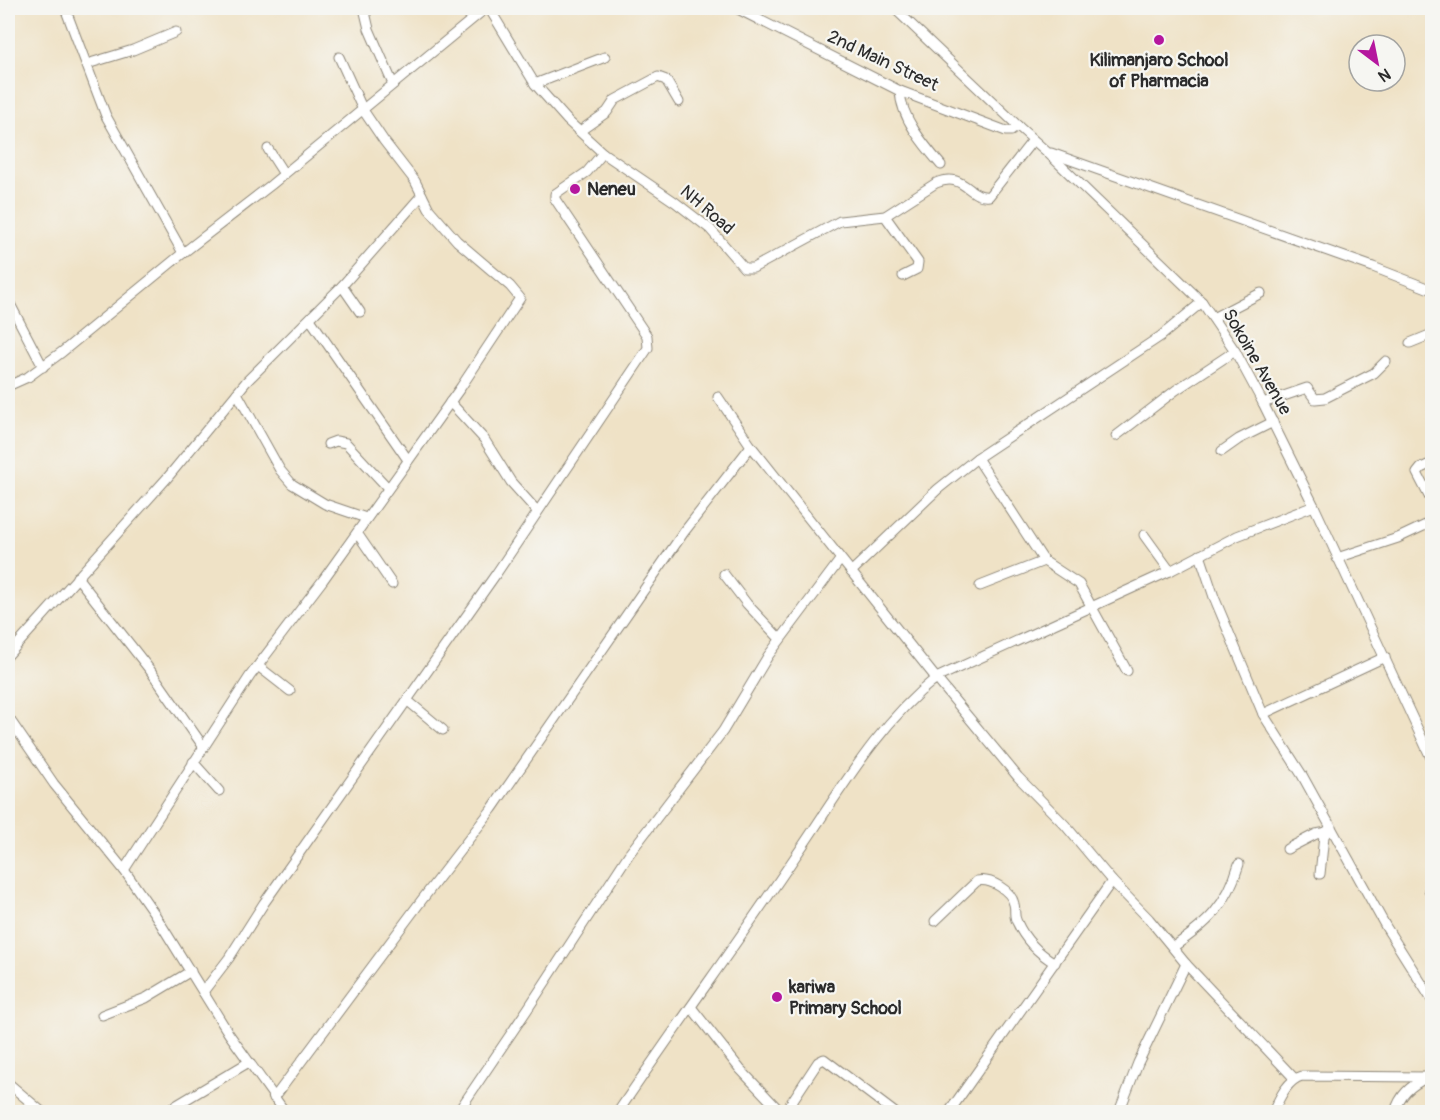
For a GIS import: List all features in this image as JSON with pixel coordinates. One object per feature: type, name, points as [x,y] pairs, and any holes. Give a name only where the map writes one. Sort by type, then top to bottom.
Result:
[{"type":"street","points":[[65,8],[106,116],[183,253]]},
{"type":"street","points":[[364,8],[369,29],[393,84]]},
{"type":"street","points":[[8,386],[43,367],[487,8]]},
{"type":"street","name":"NH Road","points":[[487,8],[535,84],[579,131],[603,153],[710,229],[744,268],[753,268],[840,221],[885,216],[945,179],[951,178],[982,196],[989,196],[1034,140]]},
{"type":"street","name":"2nd Main Street","points":[[736,8],[900,90],[1006,131],[1011,131],[1018,126]]},
{"type":"street","name":"Sokoine Avenue","points":[[894,8],[1047,152],[1202,303],[1213,318],[1235,351],[1273,422],[1432,760]]},
{"type":"street","points":[[87,64],[133,50],[176,32]]},
{"type":"street","points":[[124,870],[203,746],[258,666],[357,533],[520,298],[510,286],[442,225],[429,209],[416,182],[363,110],[339,57]]},
{"type":"street","points":[[535,84],[605,57]]},
{"type":"street","points":[[579,131],[607,112],[615,100],[658,77],[666,80],[679,102]]},
{"type":"street","points":[[900,90],[901,104],[905,112],[940,165]]},
{"type":"street","points":[[268,149],[284,174]]},
{"type":"street","points":[[1047,152],[1432,290]]},
{"type":"street","points":[[203,992],[230,958],[271,893],[408,701],[642,358],[649,341],[599,262],[555,199],[555,194],[586,172],[603,153]]},
{"type":"street","points":[[8,655],[168,477],[237,393],[342,286],[422,195]]},
{"type":"street","points":[[885,216],[918,262],[917,269],[903,276]]},
{"type":"street","points":[[342,286],[360,312]]},
{"type":"street","points":[[1213,318],[1261,293]]},
{"type":"street","points":[[8,300],[43,367]]},
{"type":"street","points":[[851,572],[938,489],[977,459],[1161,336],[1202,303]]},
{"type":"street","points":[[310,319],[408,460]]},
{"type":"street","points":[[1410,343],[1432,334]]},
{"type":"street","points":[[1116,436],[1176,390],[1235,351]]},
{"type":"street","points":[[1263,403],[1307,388],[1315,399],[1325,398],[1374,373],[1386,361]]},
{"type":"street","points":[[237,393],[280,470],[292,484],[325,504],[366,518]]},
{"type":"street","points":[[718,397],[751,446],[840,560],[1018,777],[1065,825],[1186,964],[1294,1078]]},
{"type":"street","points":[[450,402],[484,439],[511,482],[537,511]]},
{"type":"street","points":[[1221,451],[1273,422]]},
{"type":"street","points":[[328,444],[336,441],[346,444],[388,488]]},
{"type":"street","points":[[274,1098],[420,901],[492,809],[684,532],[751,446]]},
{"type":"street","points":[[977,459],[1044,561],[1079,584],[1127,672]]},
{"type":"street","points":[[1432,463],[1421,468],[1417,473],[1432,502]]},
{"type":"street","points":[[618,1113],[842,786],[906,705],[936,678],[1170,571],[1237,536],[1314,506]]},
{"type":"street","points":[[1338,558],[1398,538],[1432,522]]},
{"type":"street","points":[[357,533],[392,584]]},
{"type":"street","points":[[1144,535],[1170,571]]},
{"type":"street","points":[[1200,555],[1218,606],[1263,714],[1282,742],[1386,927],[1432,1000]]},
{"type":"street","points":[[458,1113],[629,854],[723,731],[780,639],[840,560]]},
{"type":"street","points":[[980,586],[1044,561]]},
{"type":"street","points":[[724,574],[747,604],[780,639]]},
{"type":"street","points":[[77,577],[150,669],[203,746]]},
{"type":"street","points":[[1263,714],[1385,657]]},
{"type":"street","points":[[258,666],[290,691]]},
{"type":"street","points":[[408,701],[443,730]]},
{"type":"street","points":[[8,717],[54,784],[124,870],[249,1062],[285,1113]]},
{"type":"street","points":[[193,762],[219,791]]},
{"type":"street","points":[[1287,849],[1329,829]]},
{"type":"street","points":[[1320,874],[1321,848],[1324,836],[1329,829]]},
{"type":"street","points":[[1173,947],[1209,921],[1230,890],[1239,864]]},
{"type":"street","points":[[935,921],[977,881],[989,882],[1007,892],[1014,902],[1015,920],[1023,933],[1035,949],[1055,963]]},
{"type":"street","points":[[949,1113],[1112,881]]},
{"type":"street","points":[[1119,1113],[1138,1063],[1186,964]]},
{"type":"street","points":[[102,1015],[146,998],[191,971]]},
{"type":"street","points":[[691,1007],[740,1069],[783,1113],[818,1062],[824,1059],[894,1113]]},
{"type":"street","points":[[165,1113],[249,1062]]},
{"type":"street","points":[[1273,1113],[1294,1078],[1311,1075],[1430,1076]]},
{"type":"street","points":[[1395,1113],[1412,1084],[1430,1076]]},
{"type":"street","points":[[8,1083],[42,1113]]},
{"type":"place","name":"Kilimanjaro School of Pharmacia","points":[[1159,40]]},
{"type":"place","name":"Neneu","points":[[575,189]]},
{"type":"place","name":"kariwa Primary School","points":[[777,997]]}]
